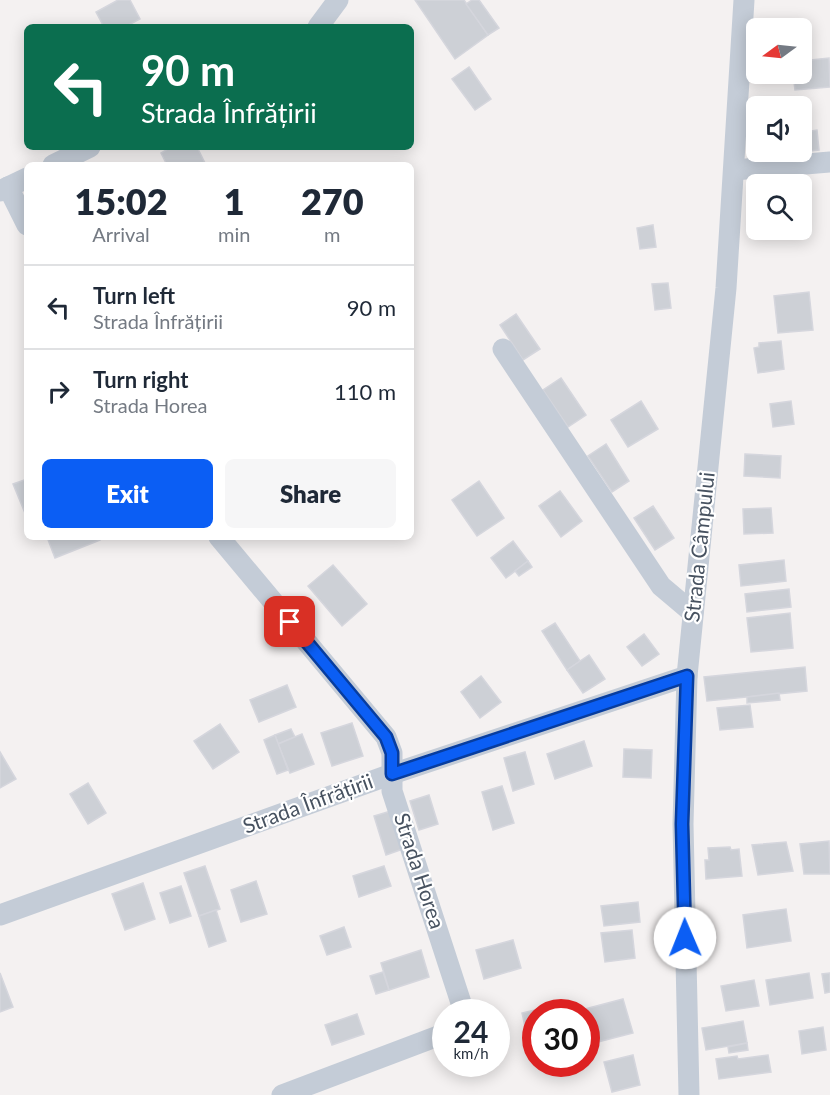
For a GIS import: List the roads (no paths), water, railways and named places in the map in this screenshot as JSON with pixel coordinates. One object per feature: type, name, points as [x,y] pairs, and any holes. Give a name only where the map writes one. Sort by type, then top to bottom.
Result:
[{"type":"street","points":[[320,24],[338,0]]},
{"type":"street","name":"Strada Câmpului","points":[[689,1095],[682,824],[687,676],[726,288],[744,0]]},
{"type":"street","points":[[59,162],[84,150]]},
{"type":"street","points":[[734,170],[830,162]]},
{"type":"street","points":[[24,179],[4,189],[24,220]]},
{"type":"street","points":[[503,349],[661,586],[693,613]]},
{"type":"street","name":"Strada Horea","points":[[222,540],[386,737],[392,753],[392,791],[461,999]]},
{"type":"street","name":"Strada Înfrățirii","points":[[0,915],[392,774],[687,676]]},
{"type":"street","points":[[282,1095],[432,1038]]}]
